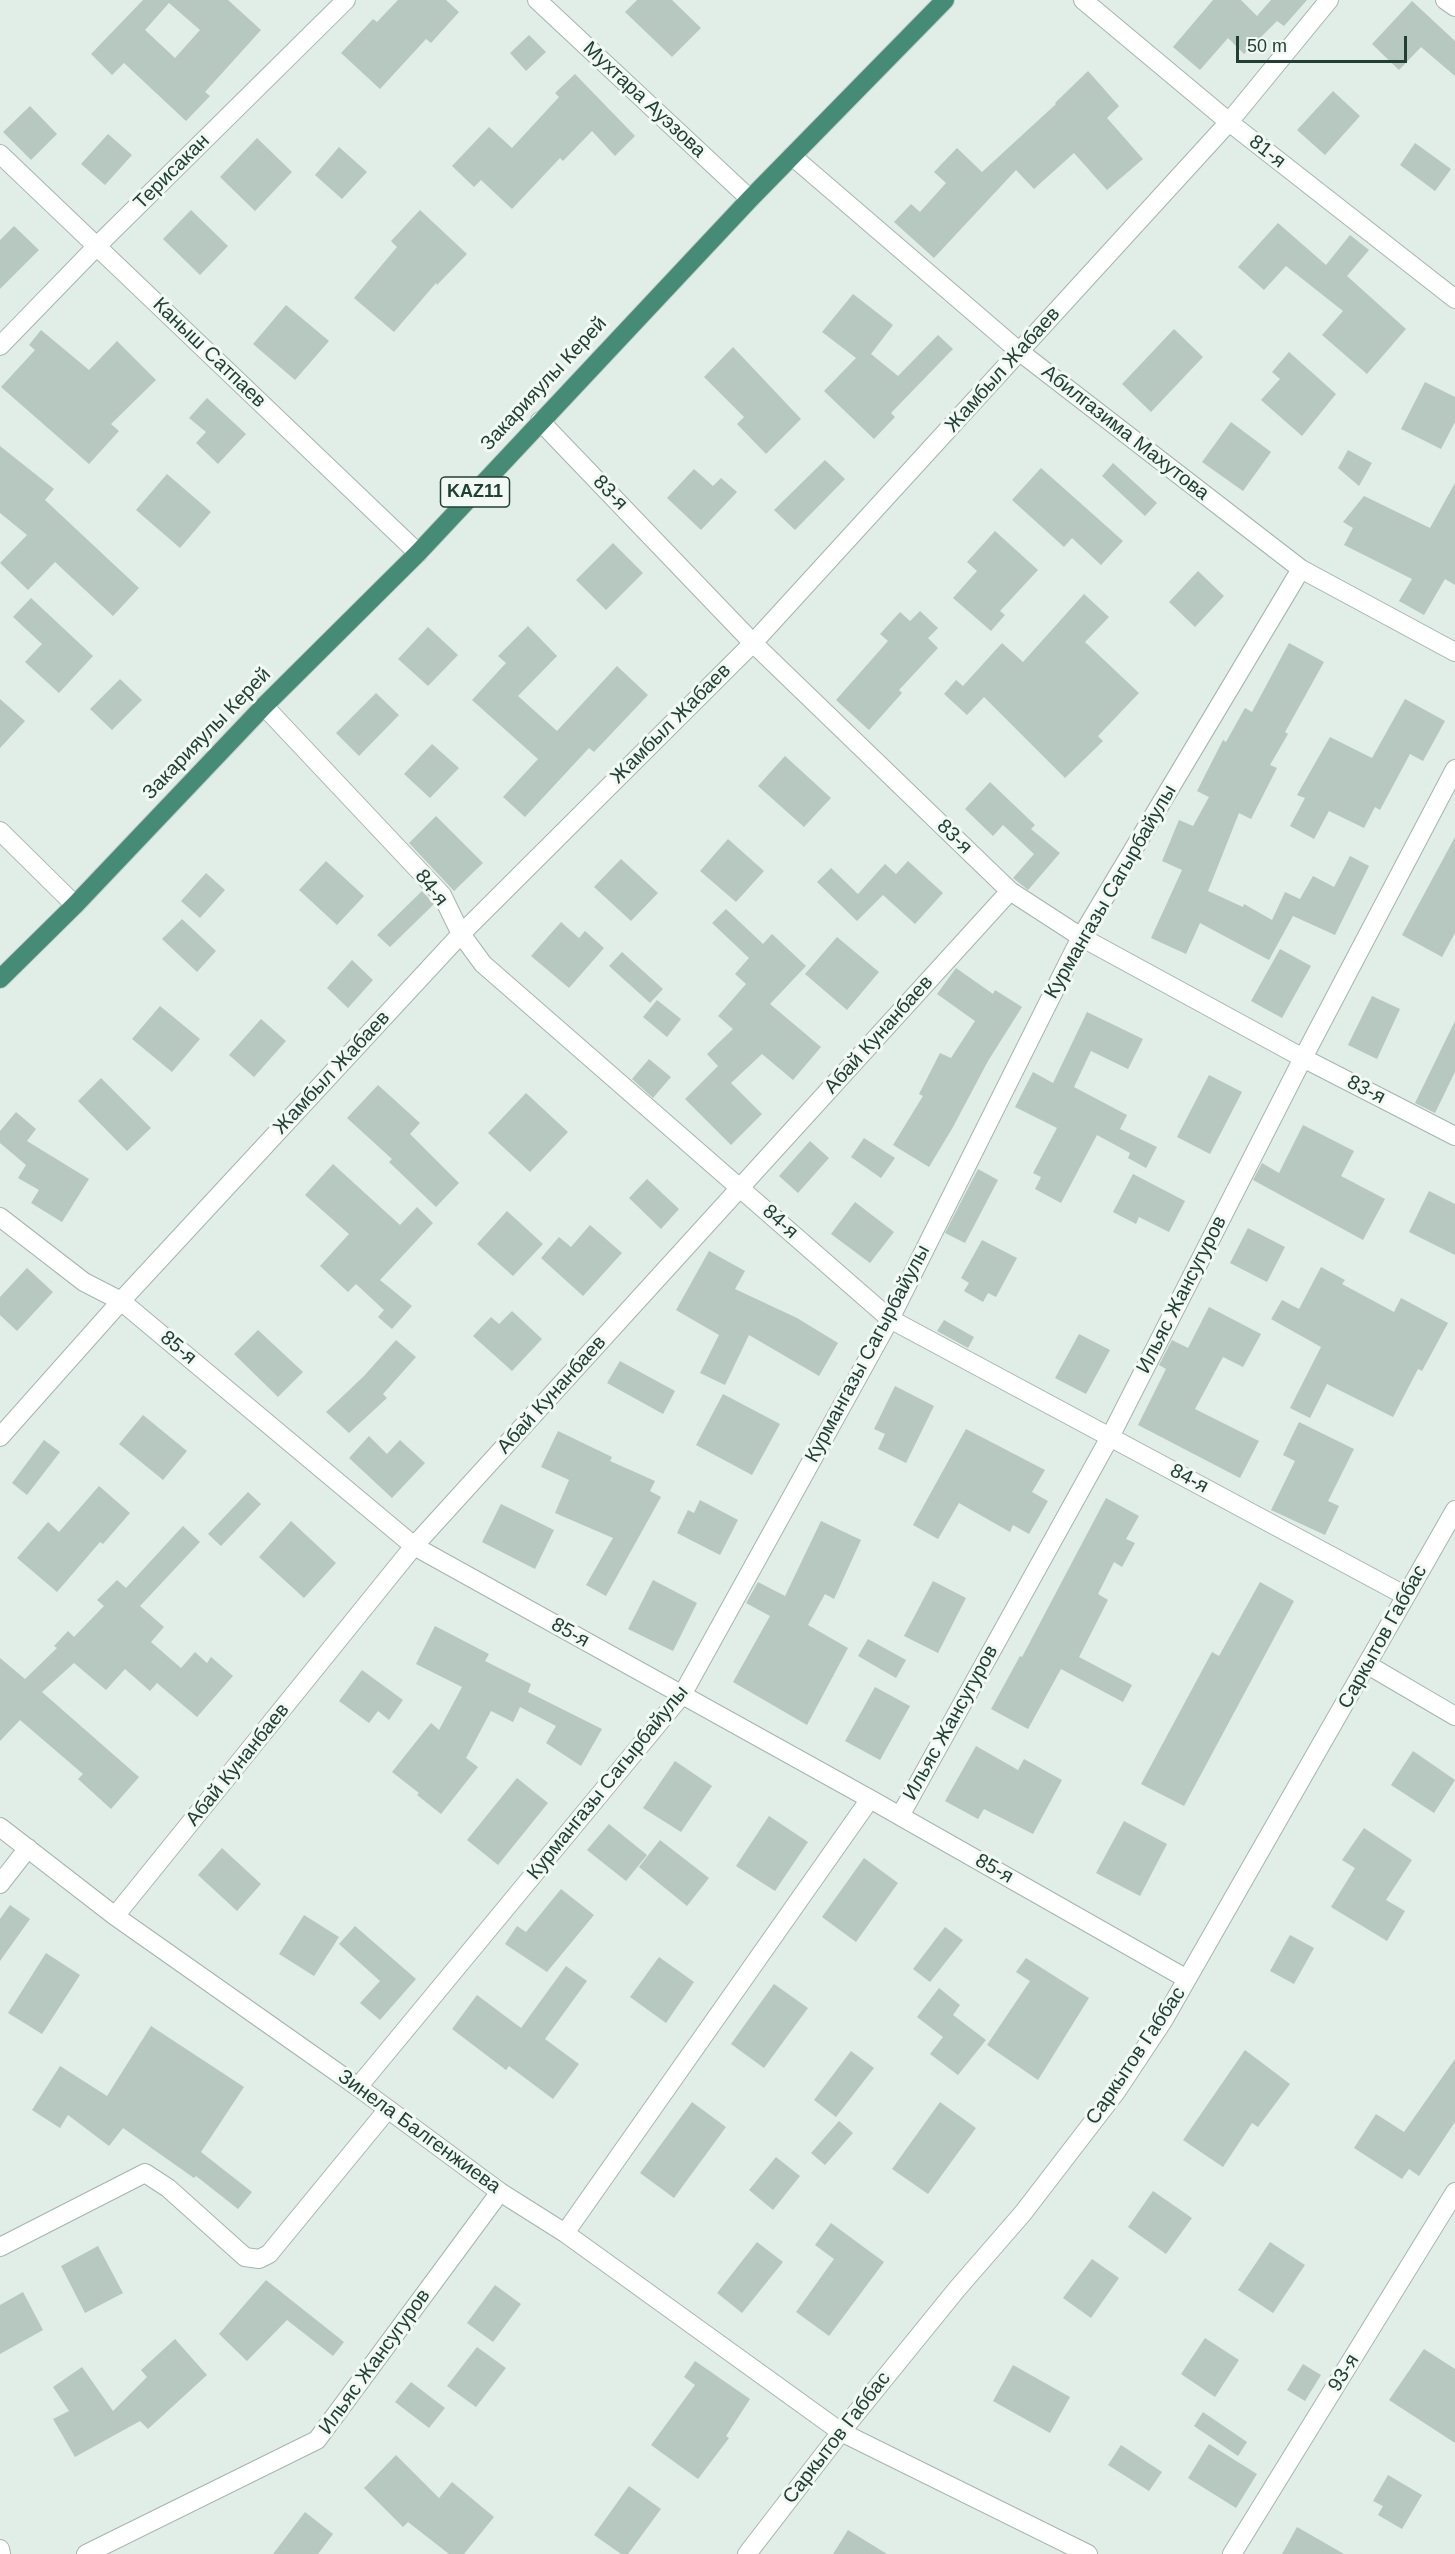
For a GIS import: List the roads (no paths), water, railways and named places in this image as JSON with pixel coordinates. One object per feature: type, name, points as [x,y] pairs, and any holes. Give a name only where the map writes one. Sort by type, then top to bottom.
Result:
[{"type":"highway","name":"Закарияулы Керей","points":[[0,979],[75,905],[264,706],[418,553],[750,199],[945,0]]},
{"type":"street","name":"Терисакан","points":[[0,346],[98,245],[346,0]]},
{"type":"street","name":"Мухтара Ауэзова","points":[[537,0],[750,199]]},
{"type":"street","name":"81-я","points":[[1083,0],[1228,122],[1455,298]]},
{"type":"street","name":"Жамбыл Жабаев","points":[[0,1437],[121,1301],[461,934],[753,643],[1228,122],[1329,0]]},
{"type":"street","points":[[1444,0],[1455,7]]},
{"type":"street","name":"Каныш Сатпаев","points":[[0,154],[98,245],[418,553]]},
{"type":"street","name":"Абилгазима Махутова","points":[[792,156],[1020,352],[1301,569],[1455,652]]},
{"type":"street","name":"83-я","points":[[540,421],[753,643],[1010,891],[1081,937],[1303,1058],[1455,1136]]},
{"type":"street","name":"Курмангазы Сагырбайулы","points":[[358,2087],[682,1695],[890,1319],[1081,937],[1301,569]]},
{"type":"street","name":"84-я","points":[[264,706],[442,896],[461,934],[483,964],[890,1319],[1406,1596]]},
{"type":"street","name":"Ильяс Жансугуров","points":[[900,1816],[1110,1437],[1303,1058],[1455,769]]},
{"type":"street","points":[[0,831],[75,905]]},
{"type":"street","name":"Абай Кунанбаев","points":[[116,1916],[414,1546],[1010,891]]},
{"type":"street","name":"85-я","points":[[0,1217],[84,1282],[121,1301],[414,1546],[870,1799],[1187,1979]]},
{"type":"street","name":"Саркытов Габбас","points":[[747,2554],[841,2432],[1045,2185],[1116,2092],[1163,2021],[1455,1510]]},
{"type":"street","points":[[1368,1665],[1455,1716]]},
{"type":"street","points":[[566,2233],[870,1799]]},
{"type":"street","name":"Зинела Балгенжиева","points":[[0,1827],[116,1916],[358,2087],[500,2192],[566,2233],[841,2432],[1088,2554]]},
{"type":"street","points":[[0,1884],[28,1848]]},
{"type":"street","points":[[0,2247],[145,2173],[168,2188],[245,2257],[259,2259],[269,2254],[388,2109]]},
{"type":"street","name":"Ильяс Жансугуров","points":[[86,2554],[317,2440],[500,2192]]},
{"type":"street","name":"93-я","points":[[1232,2554],[1455,2192]]},
{"type":"street","points":[[0,2549],[1,2554]]}]
